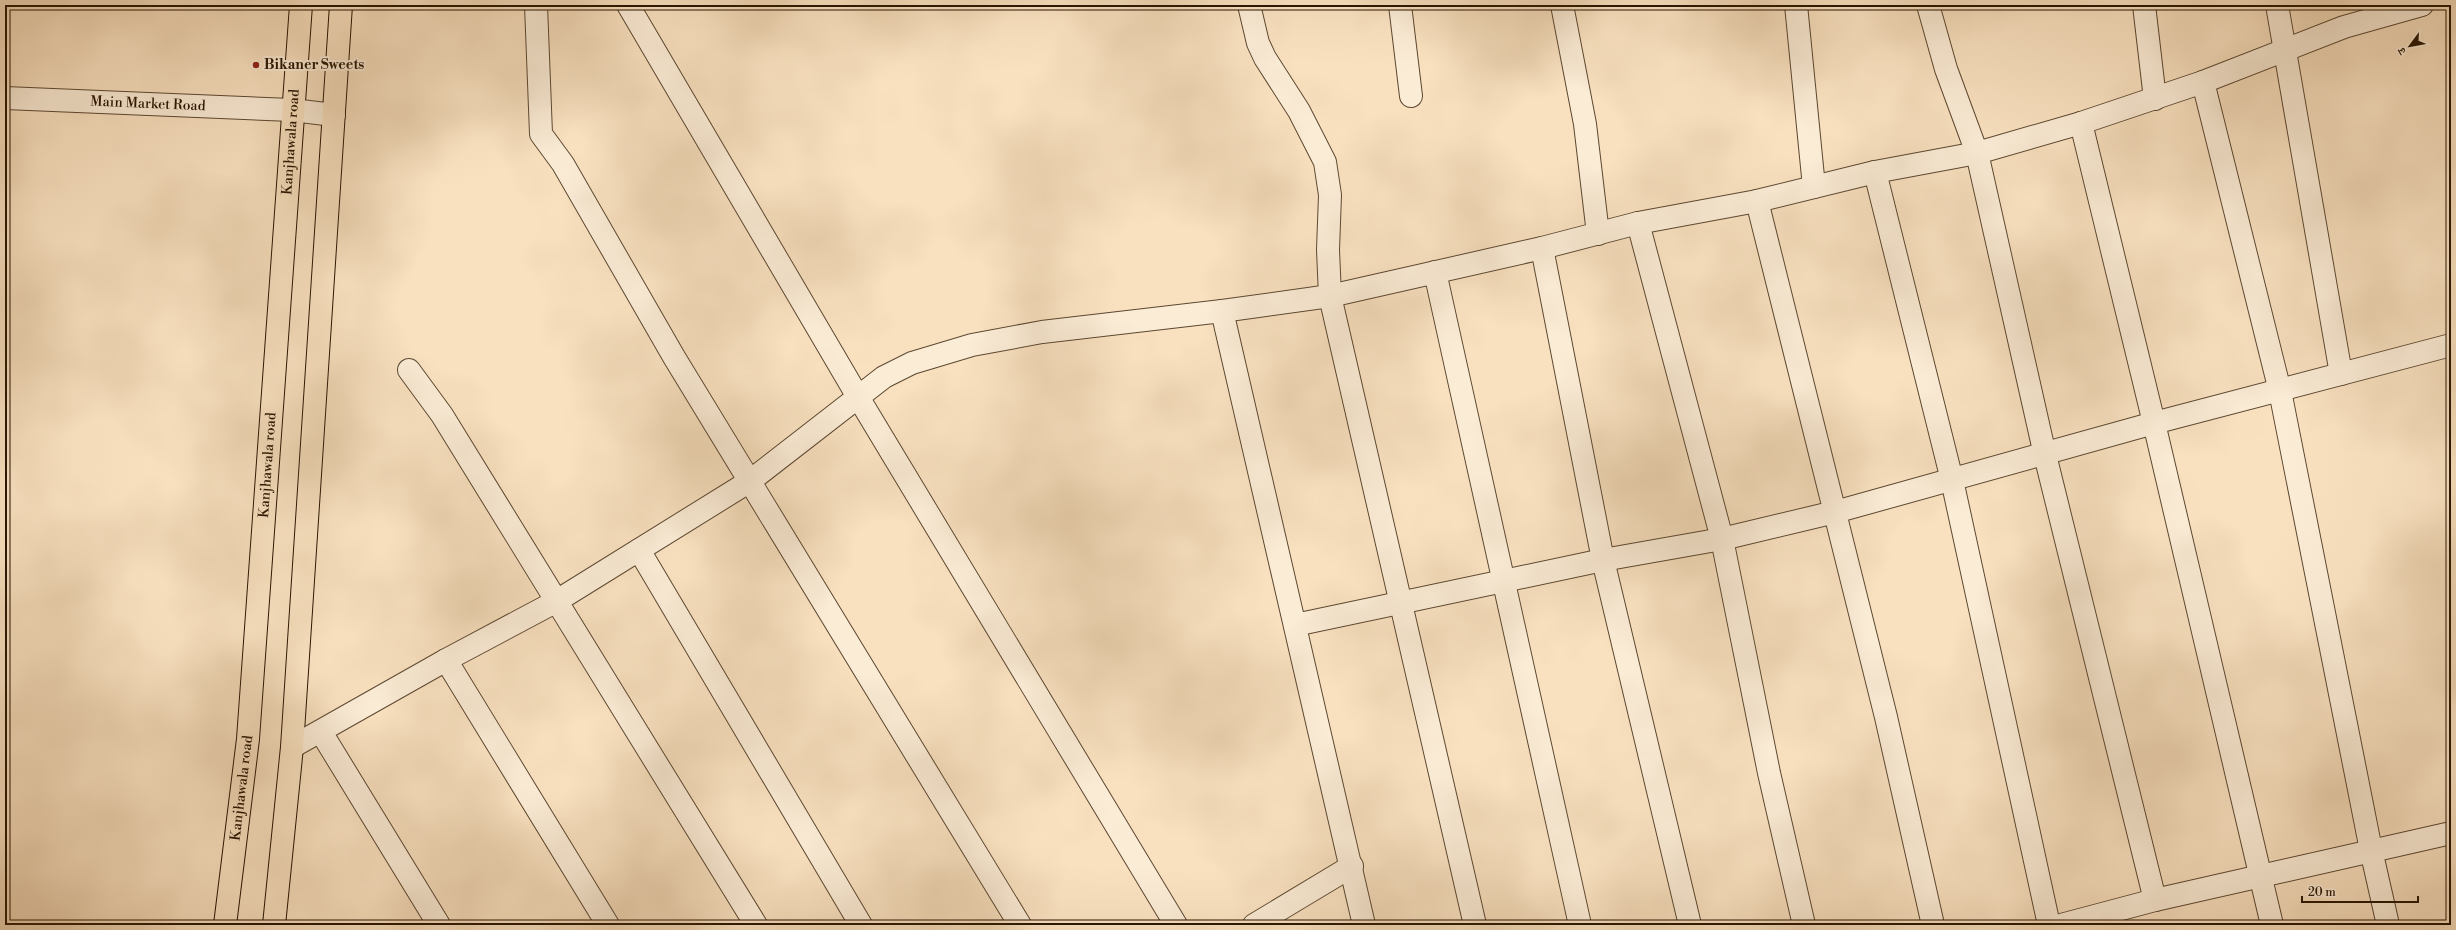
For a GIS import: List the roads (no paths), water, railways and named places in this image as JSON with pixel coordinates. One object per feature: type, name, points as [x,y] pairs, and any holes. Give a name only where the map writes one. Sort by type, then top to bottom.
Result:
[{"type":"main road","name":"Kanjhawala road","points":[[226,925],[248,739],[292,110],[301,5]]},
{"type":"main road","points":[[274,925],[292,747],[341,5]]},
{"type":"street","points":[[536,5],[541,134],[562,164],[674,357],[1020,925]]},
{"type":"street","points":[[628,5],[858,397],[1176,925]]},
{"type":"street","points":[[1249,5],[1258,43],[1265,58],[1299,111],[1325,162],[1330,195],[1328,250],[1330,296],[1475,925]]},
{"type":"street","points":[[1400,5],[1411,96]]},
{"type":"street","points":[[1562,5],[1586,124],[1598,234]]},
{"type":"street","points":[[1796,5],[1814,187]]},
{"type":"street","points":[[1928,5],[1946,69],[1977,153],[2045,454],[2155,900]]},
{"type":"street","points":[[2144,5],[2155,99]]},
{"type":"street","points":[[2277,5],[2341,374]]},
{"type":"street","points":[[292,747],[321,732],[446,660],[556,602],[750,481],[884,377],[912,363],[972,345],[1042,332],[1222,311],[1330,296],[1542,248],[1638,223],[1757,201],[1875,172],[1977,153],[2081,123],[2155,99],[2203,82],[2344,27],[2422,5]]},
{"type":"street","points":[[2203,82],[2280,391],[2371,850],[2388,925]]},
{"type":"street","name":"Main Market Road","points":[[5,98],[292,110],[334,115]]},
{"type":"street","points":[[2081,123],[2154,423],[2272,925]]},
{"type":"street","points":[[1875,172],[1952,480],[2049,925]]},
{"type":"street","points":[[1757,201],[1886,717],[1933,925]]},
{"type":"street","points":[[1638,223],[1722,539],[1769,773],[1804,925]]},
{"type":"street","points":[[1542,248],[1603,560],[1690,925]]},
{"type":"street","points":[[1435,272],[1580,925]]},
{"type":"street","points":[[1222,311],[1352,866],[1364,925]]},
{"type":"street","points":[[1295,625],[1603,560],[1722,539],[1835,512],[2154,423],[2451,345]]},
{"type":"street","points":[[409,370],[442,415],[756,925]]},
{"type":"street","points":[[639,550],[861,925]]},
{"type":"street","points":[[446,660],[608,925]]},
{"type":"street","points":[[321,732],[439,925]]},
{"type":"street","points":[[2061,925],[2155,900],[2260,878],[2371,850],[2451,833]]},
{"type":"street","points":[[1254,925],[1352,866]]},
{"type":"place","name":"Bikaner Sweets","points":[[256,65]]}]
